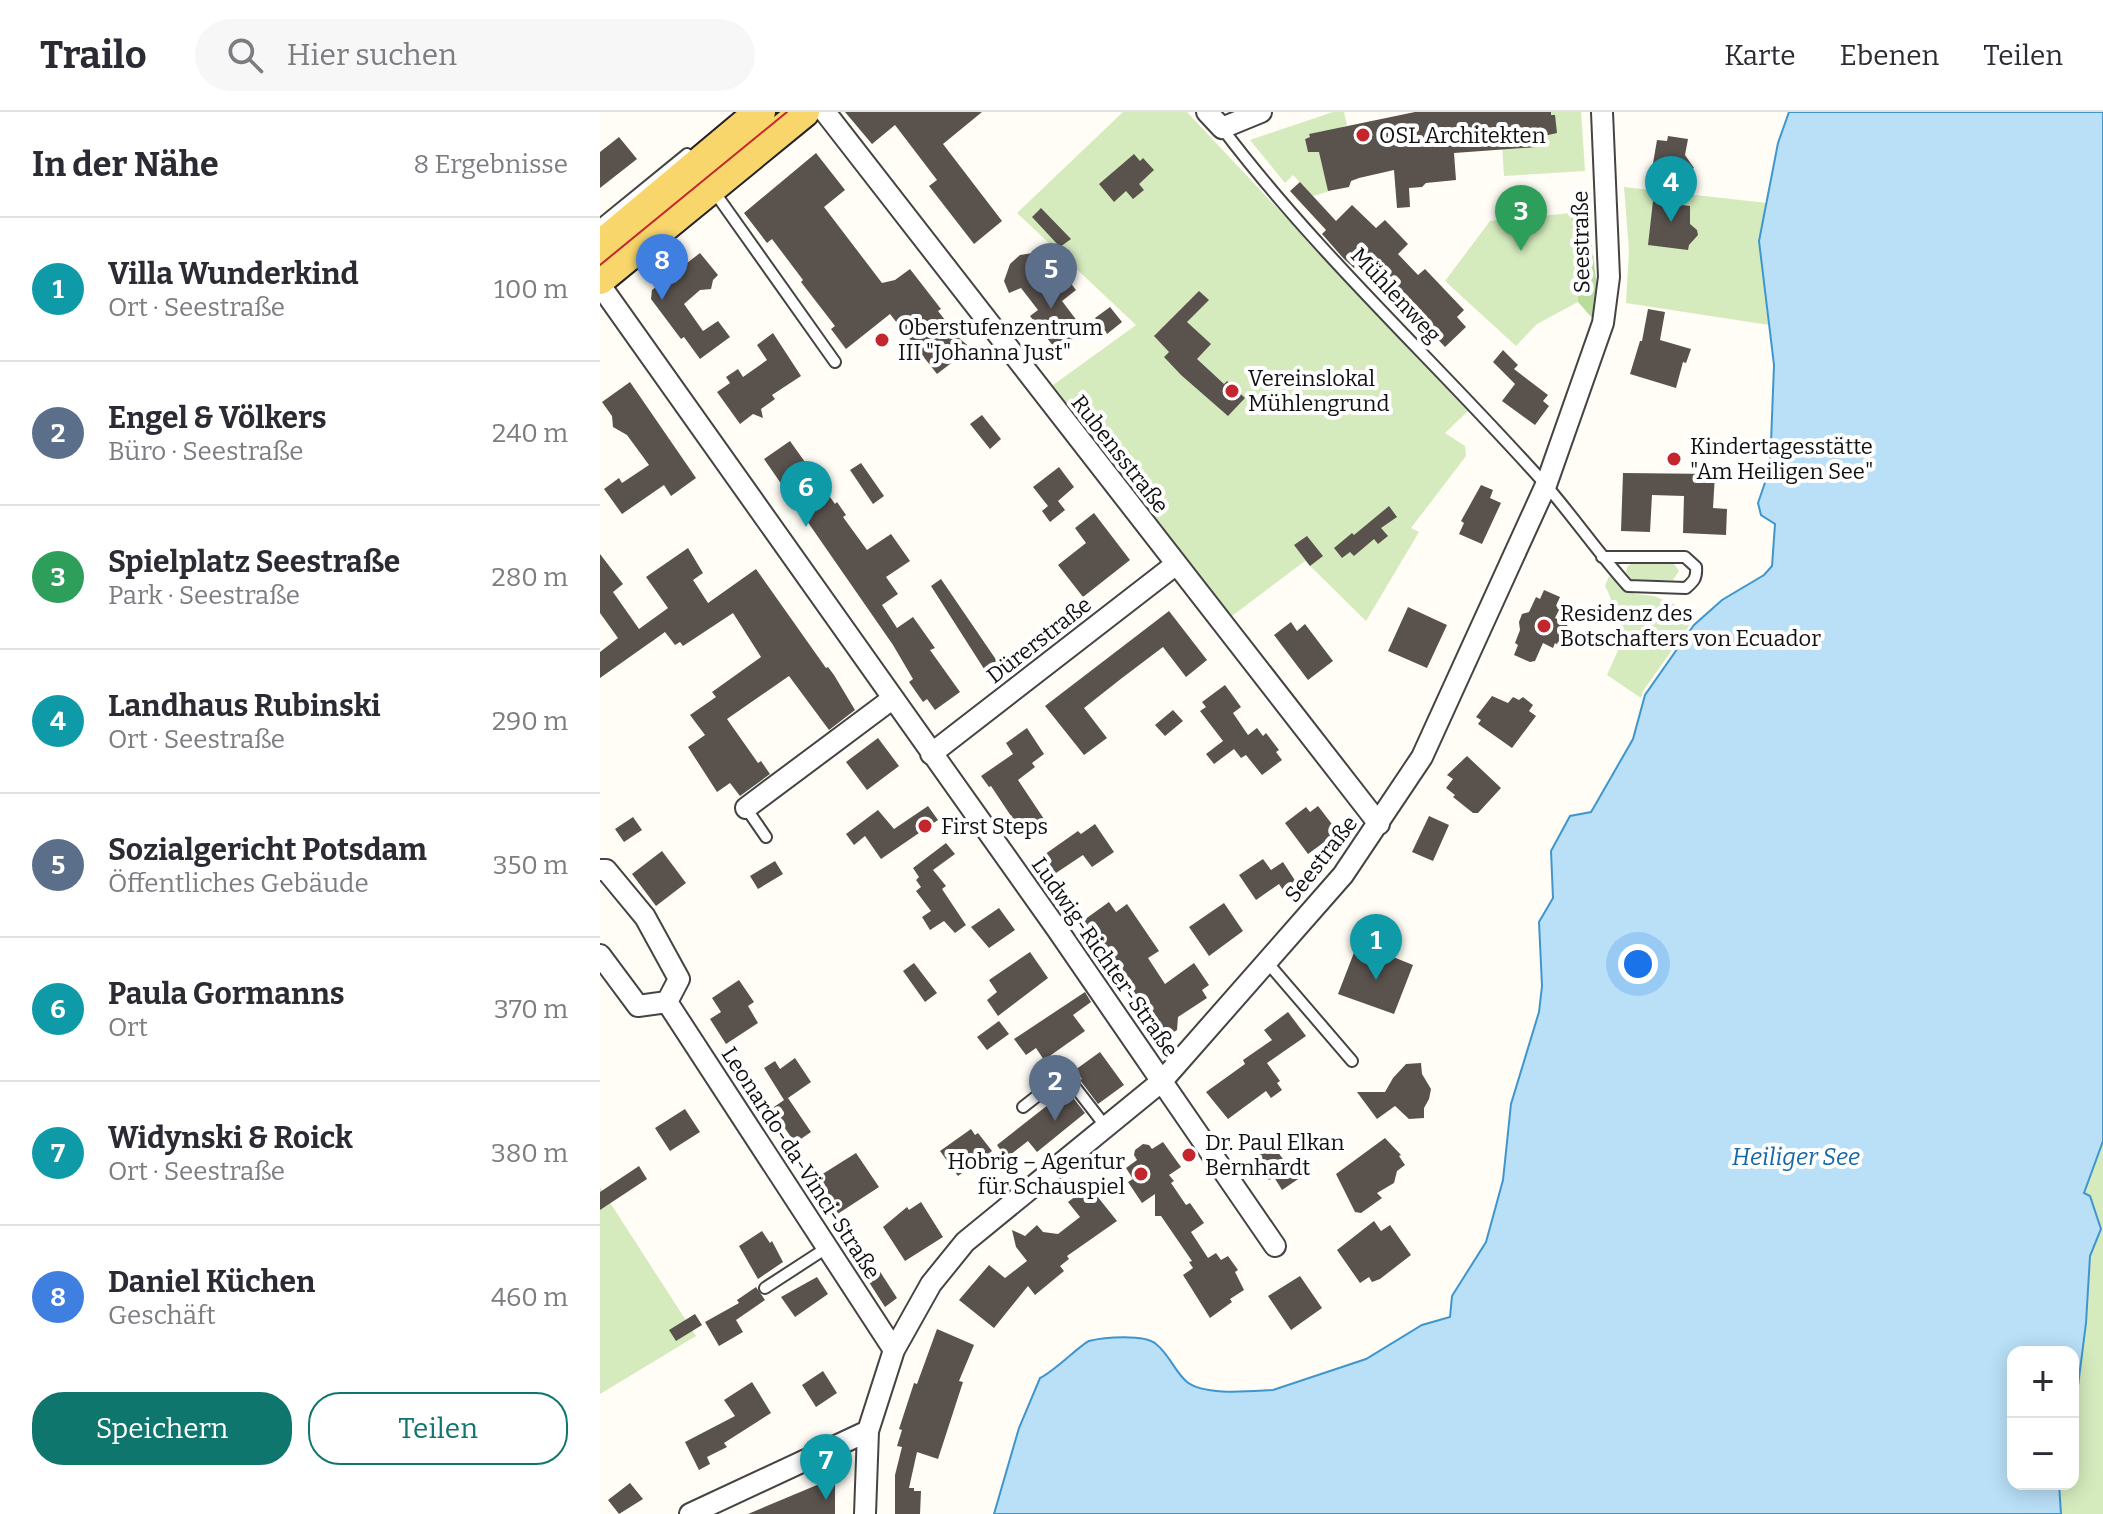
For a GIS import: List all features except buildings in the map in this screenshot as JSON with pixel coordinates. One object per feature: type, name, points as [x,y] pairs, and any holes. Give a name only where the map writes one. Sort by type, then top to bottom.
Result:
[{"type":"main road","points":[[600,246],[658,187],[760,112]]},
{"type":"main road","points":[[600,279],[804,112]]},
{"type":"street","name":"Rubensstraße","points":[[825,112],[1379,824]]},
{"type":"street","points":[[1207,112],[1222,128],[1261,112]]},
{"type":"street","name":"Seestraße","points":[[865,1514],[868,1431],[894,1350],[931,1284],[965,1242],[1162,1081],[1343,875],[1422,757],[1546,485],[1603,323],[1609,251],[1602,112]]},
{"type":"street","name":"Ludwig-Richter-Straße","points":[[600,285],[1275,1246]]},
{"type":"street","name":"Dürerstraße","points":[[931,754],[1175,565]]},
{"type":"street","points":[[746,808],[892,699]]},
{"type":"street","points":[[600,870],[606,870],[645,917],[679,979],[667,1002],[638,1006],[600,955]]},
{"type":"street","name":"Leonardo-da-Vinci-Straße","points":[[667,1002],[894,1350]]},
{"type":"street","points":[[690,1514],[868,1431]]},
{"type":"lane","name":"Mühlenweg","points":[[1222,128],[1248,163],[1546,485],[1602,557],[1628,586],[1686,588],[1694,581],[1696,574],[1696,567],[1685,557],[1602,557]]},
{"type":"lane","points":[[600,225],[658,187],[697,146]]},
{"type":"lane","points":[[712,189],[835,362]]},
{"type":"lane","points":[[746,808],[766,837]]},
{"type":"lane","points":[[1267,962],[1352,1061]]},
{"type":"lane","points":[[1023,1107],[1065,1074],[1106,1127]]},
{"type":"lane","points":[[765,1288],[828,1247]]},
{"type":"green space","points":[[1123,112],[1187,112],[1468,411],[1445,433],[1465,446],[1466,456],[1411,528],[1419,532],[1366,621],[1305,561],[1232,616],[1053,385],[1136,325],[1017,213]]},
{"type":"green space","points":[[1333,112],[1344,112],[1347,125],[1325,134],[1324,131],[1310,134],[1305,139],[1308,152],[1321,152],[1330,191],[1313,196],[1293,175],[1285,183],[1250,140]]},
{"type":"green space","points":[[1500,112],[1581,112],[1585,171],[1504,176]]},
{"type":"green space","points":[[1624,187],[1767,203],[1759,241],[1769,325],[1626,303],[1629,251]]},
{"type":"green space","points":[[1588,212],[1597,287],[1593,319],[1578,302],[1571,213]]},
{"type":"green space","points":[[1571,213],[1578,302],[1537,324],[1516,346],[1445,281],[1490,221]]},
{"type":"green space","points":[[1632,563],[1674,564],[1679,571],[1673,580],[1632,580],[1626,572]]},
{"type":"green space","points":[[1609,576],[1635,594],[1654,596],[1683,608],[1694,619],[1641,698],[1607,675],[1626,632],[1605,586]]},
{"type":"green space","points":[[2103,1141],[2103,1514],[2061,1514],[2059,1490],[2079,1490],[2079,1378],[2090,1256],[2101,1229],[2083,1194]]},
{"type":"green space","points":[[600,1187],[696,1336],[600,1394]]},
{"type":"water","name":"Heiliger See","points":[[1789,112],[2103,112],[2103,1141],[2084,1193],[2090,1196],[2101,1229],[2090,1256],[2079,1378],[2079,1346],[2007,1346],[2007,1490],[2059,1490],[2061,1514],[994,1514],[1019,1428],[1040,1378],[1089,1341],[1124,1337],[1151,1341],[1161,1348],[1187,1382],[1205,1389],[1228,1392],[1273,1390],[1366,1359],[1422,1325],[1450,1317],[1452,1296],[1486,1242],[1503,1180],[1511,1104],[1539,1012],[1542,986],[1539,922],[1553,898],[1551,851],[1570,816],[1591,812],[1633,739],[1645,695],[1694,625],[1722,600],[1764,575],[1772,566],[1775,524],[1761,515],[1758,503],[1770,468],[1774,365],[1759,241],[1778,143]]},
{"type":"tram line","points":[[600,265],[787,112]]},
{"type":"place","name":"OSL Architekten","points":[[1363,135]]},
{"type":"place","name":"Landhaus Rubinski","points":[[1671,222]]},
{"type":"place","name":"Spielplatz Seestraße","points":[[1521,251]]},
{"type":"place","name":"Daniel Küchen","points":[[662,300]]},
{"type":"place","name":"Sozialgericht Potsdam","points":[[1051,309]]},
{"type":"place","name":"Oberstufenzentrum III \"Johanna Just\"","points":[[882,340]]},
{"type":"place","name":"Vereinslokal Mühlengrund","points":[[1232,391]]},
{"type":"place","name":"Kindertagesstätte \"Am Heiligen See\"","points":[[1674,459]]},
{"type":"place","name":"Paula Gormanns","points":[[806,527]]},
{"type":"place","name":"Residenz des Botschafters von Ecuador","points":[[1544,626]]},
{"type":"place","name":"First Steps","points":[[925,826]]},
{"type":"place","name":"Villa Wunderkind","points":[[1376,980]]},
{"type":"place","name":"Engel & Völkers","points":[[1055,1121]]},
{"type":"place","name":"Dr. Paul Elkan Bernhardt","points":[[1189,1155]]},
{"type":"place","name":"Hobrig – Agentur für Schauspiel","points":[[1141,1174]]},
{"type":"place","name":"Widynski & Roick","points":[[826,1500]]}]
